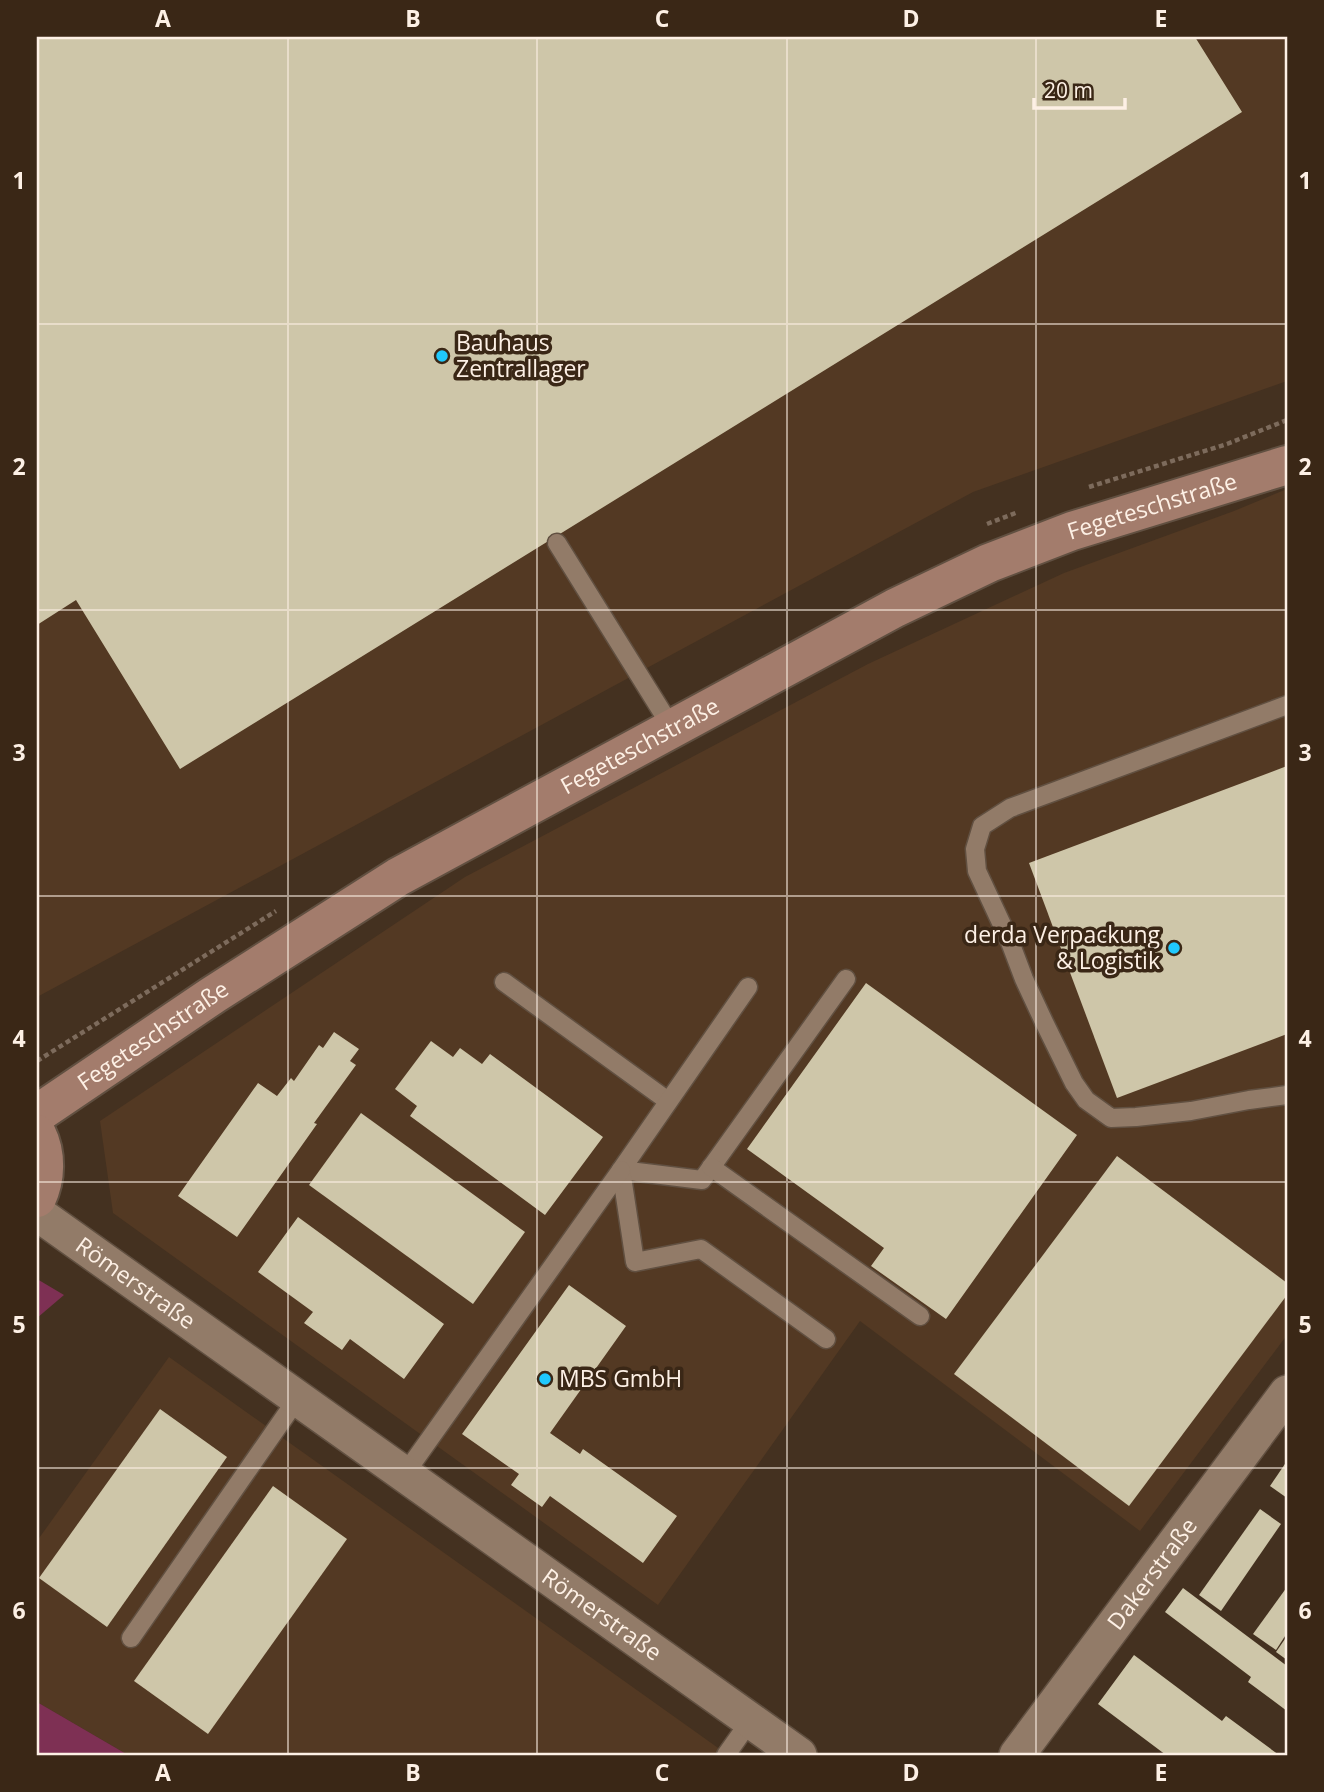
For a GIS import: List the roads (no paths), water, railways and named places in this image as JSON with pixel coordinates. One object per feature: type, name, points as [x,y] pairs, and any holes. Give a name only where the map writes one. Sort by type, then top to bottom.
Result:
[{"type":"main road","name":"Fegeteschstraße","points":[[37,1114],[213,995],[398,877],[895,608],[989,564],[1072,531],[1287,465]]},
{"type":"main road","points":[[37,1134],[45,1164],[42,1188],[37,1198]]},
{"type":"street","name":"Römerstraße","points":[[37,1213],[799,1755]]},
{"type":"street","name":"Dakerstraße","points":[[1017,1755],[1287,1393]]},
{"type":"lane","points":[[557,543],[672,728]]},
{"type":"lane","points":[[1287,705],[1010,808],[982,826],[975,849],[977,872],[1024,979],[1074,1083],[1086,1100],[1111,1118],[1191,1111],[1287,1096]]},
{"type":"lane","points":[[621,1170],[702,1180],[846,979]]},
{"type":"lane","points":[[505,982],[668,1101]]},
{"type":"lane","points":[[404,1475],[748,987]]},
{"type":"lane","points":[[711,1167],[920,1316]]},
{"type":"lane","points":[[621,1170],[635,1262],[701,1249],[826,1339]]},
{"type":"lane","points":[[131,1638],[297,1399]]},
{"type":"lane","points":[[726,1755],[750,1721]]},
{"type":"place","name":"Bauhaus Zentrallager","points":[[442,356]]},
{"type":"place","name":"derda Verpackung & Logistik","points":[[1174,948]]},
{"type":"place","name":"MBS GmbH","points":[[545,1379]]}]
